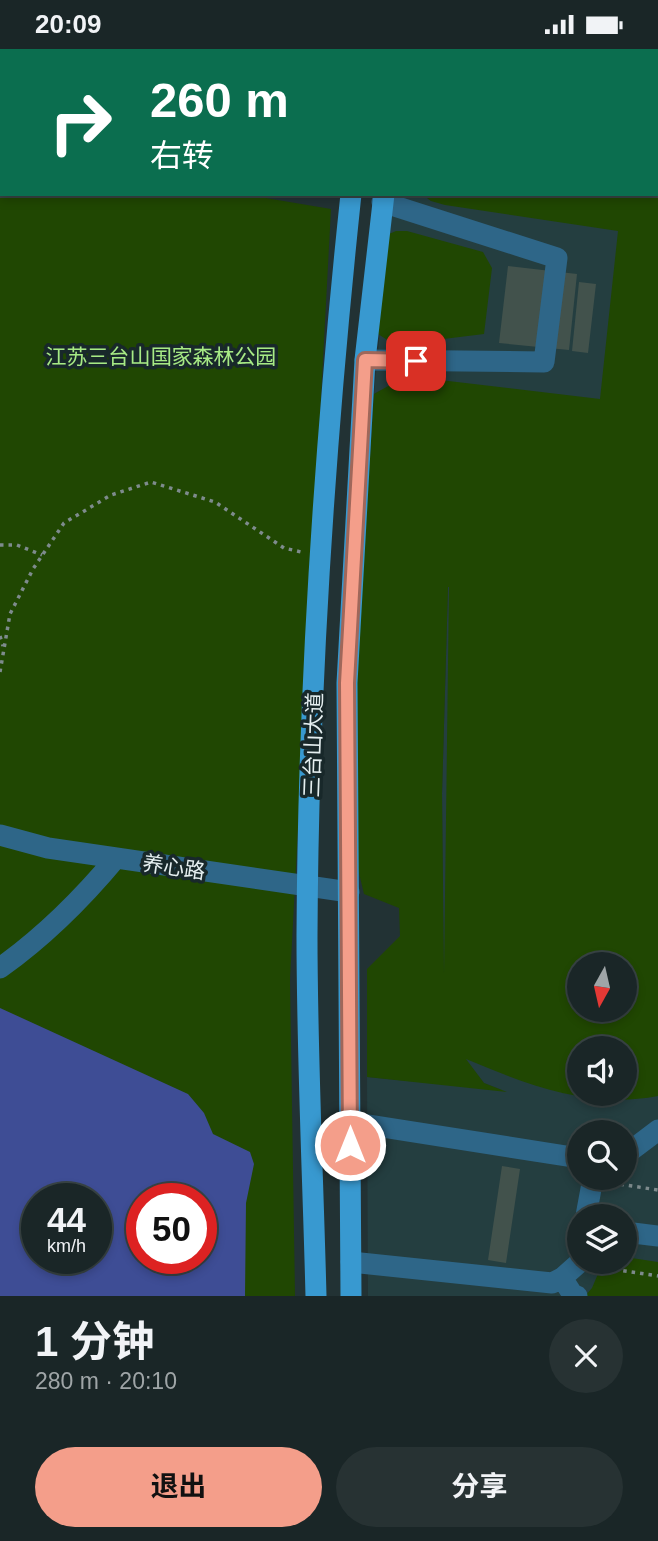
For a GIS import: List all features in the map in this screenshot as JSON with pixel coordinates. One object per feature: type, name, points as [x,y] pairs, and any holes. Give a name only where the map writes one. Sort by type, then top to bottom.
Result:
[{"type":"main road","name":"三台山大道","points":[[316,1296],[309,886],[311,772],[322,558],[351,196]]},
{"type":"main road","name":"三台山大道","points":[[351,1296],[347,683],[365,360],[383,198]]},
{"type":"street","points":[[365,360],[544,362],[557,258],[383,198]]},
{"type":"street","name":"养心路","points":[[0,835],[48,848],[349,892]]},
{"type":"street","points":[[0,968],[34,944],[70,910],[116,858]]},
{"type":"street","points":[[350,1122],[567,1156]]},
{"type":"street","points":[[637,1146],[658,1130]]},
{"type":"street","points":[[637,1233],[658,1236]]},
{"type":"street","points":[[351,1262],[514,1288],[552,1283],[567,1274]]},
{"type":"street","points":[[562,1278],[577,1296]]},
{"type":"path","points":[[0,672],[10,614],[42,555],[64,523],[111,495],[151,482],[215,502],[284,548],[322,558]]},
{"type":"path","points":[[0,545],[16,545],[42,555]]},
{"type":"path","points":[[0,636],[4,648]]},
{"type":"path","points":[[637,1186],[658,1190]]},
{"type":"path","points":[[637,1272],[658,1276]]},
{"type":"shaded area","points":[[393,196],[425,196],[431,201],[658,196],[658,1296],[368,1296],[367,1077],[502,1090],[484,1083],[444,1033],[442,794],[450,520],[381,390],[374,394]]},
{"type":"green space","name":"江苏三台山国家森林公园","points":[[0,196],[254,196],[331,209],[290,979],[295,1296],[0,1296]]},
{"type":"green space","points":[[425,196],[658,196],[658,1096],[637,1098],[637,1036],[567,1036],[567,1094],[512,1078],[466,1059],[484,1083],[507,1092],[367,1077],[367,969],[400,936],[399,908],[364,894],[358,869],[356,680],[374,394],[406,376],[600,399],[618,231],[445,205]],"holes":[[[449,587],[444,975],[442,794]]]},
{"type":"green space","points":[[407,231],[483,252],[492,268],[484,334],[403,344],[392,343],[378,334],[389,234]]},
{"type":"green space","points":[[637,1259],[658,1262],[658,1296],[585,1296],[598,1274],[637,1274]]},
{"type":"water","points":[[0,1008],[188,1094],[204,1113],[213,1134],[250,1152],[254,1164],[246,1203],[245,1296],[0,1296]]},
{"type":"building","points":[[508,266],[577,274],[569,350],[499,343]]},
{"type":"building","points":[[579,282],[596,284],[588,353],[572,351]]},
{"type":"building","points":[[502,1166],[520,1169],[506,1263],[488,1260]]},
{"type":"route","points":[[350,1145],[347,683],[365,360],[416,361]]}]
